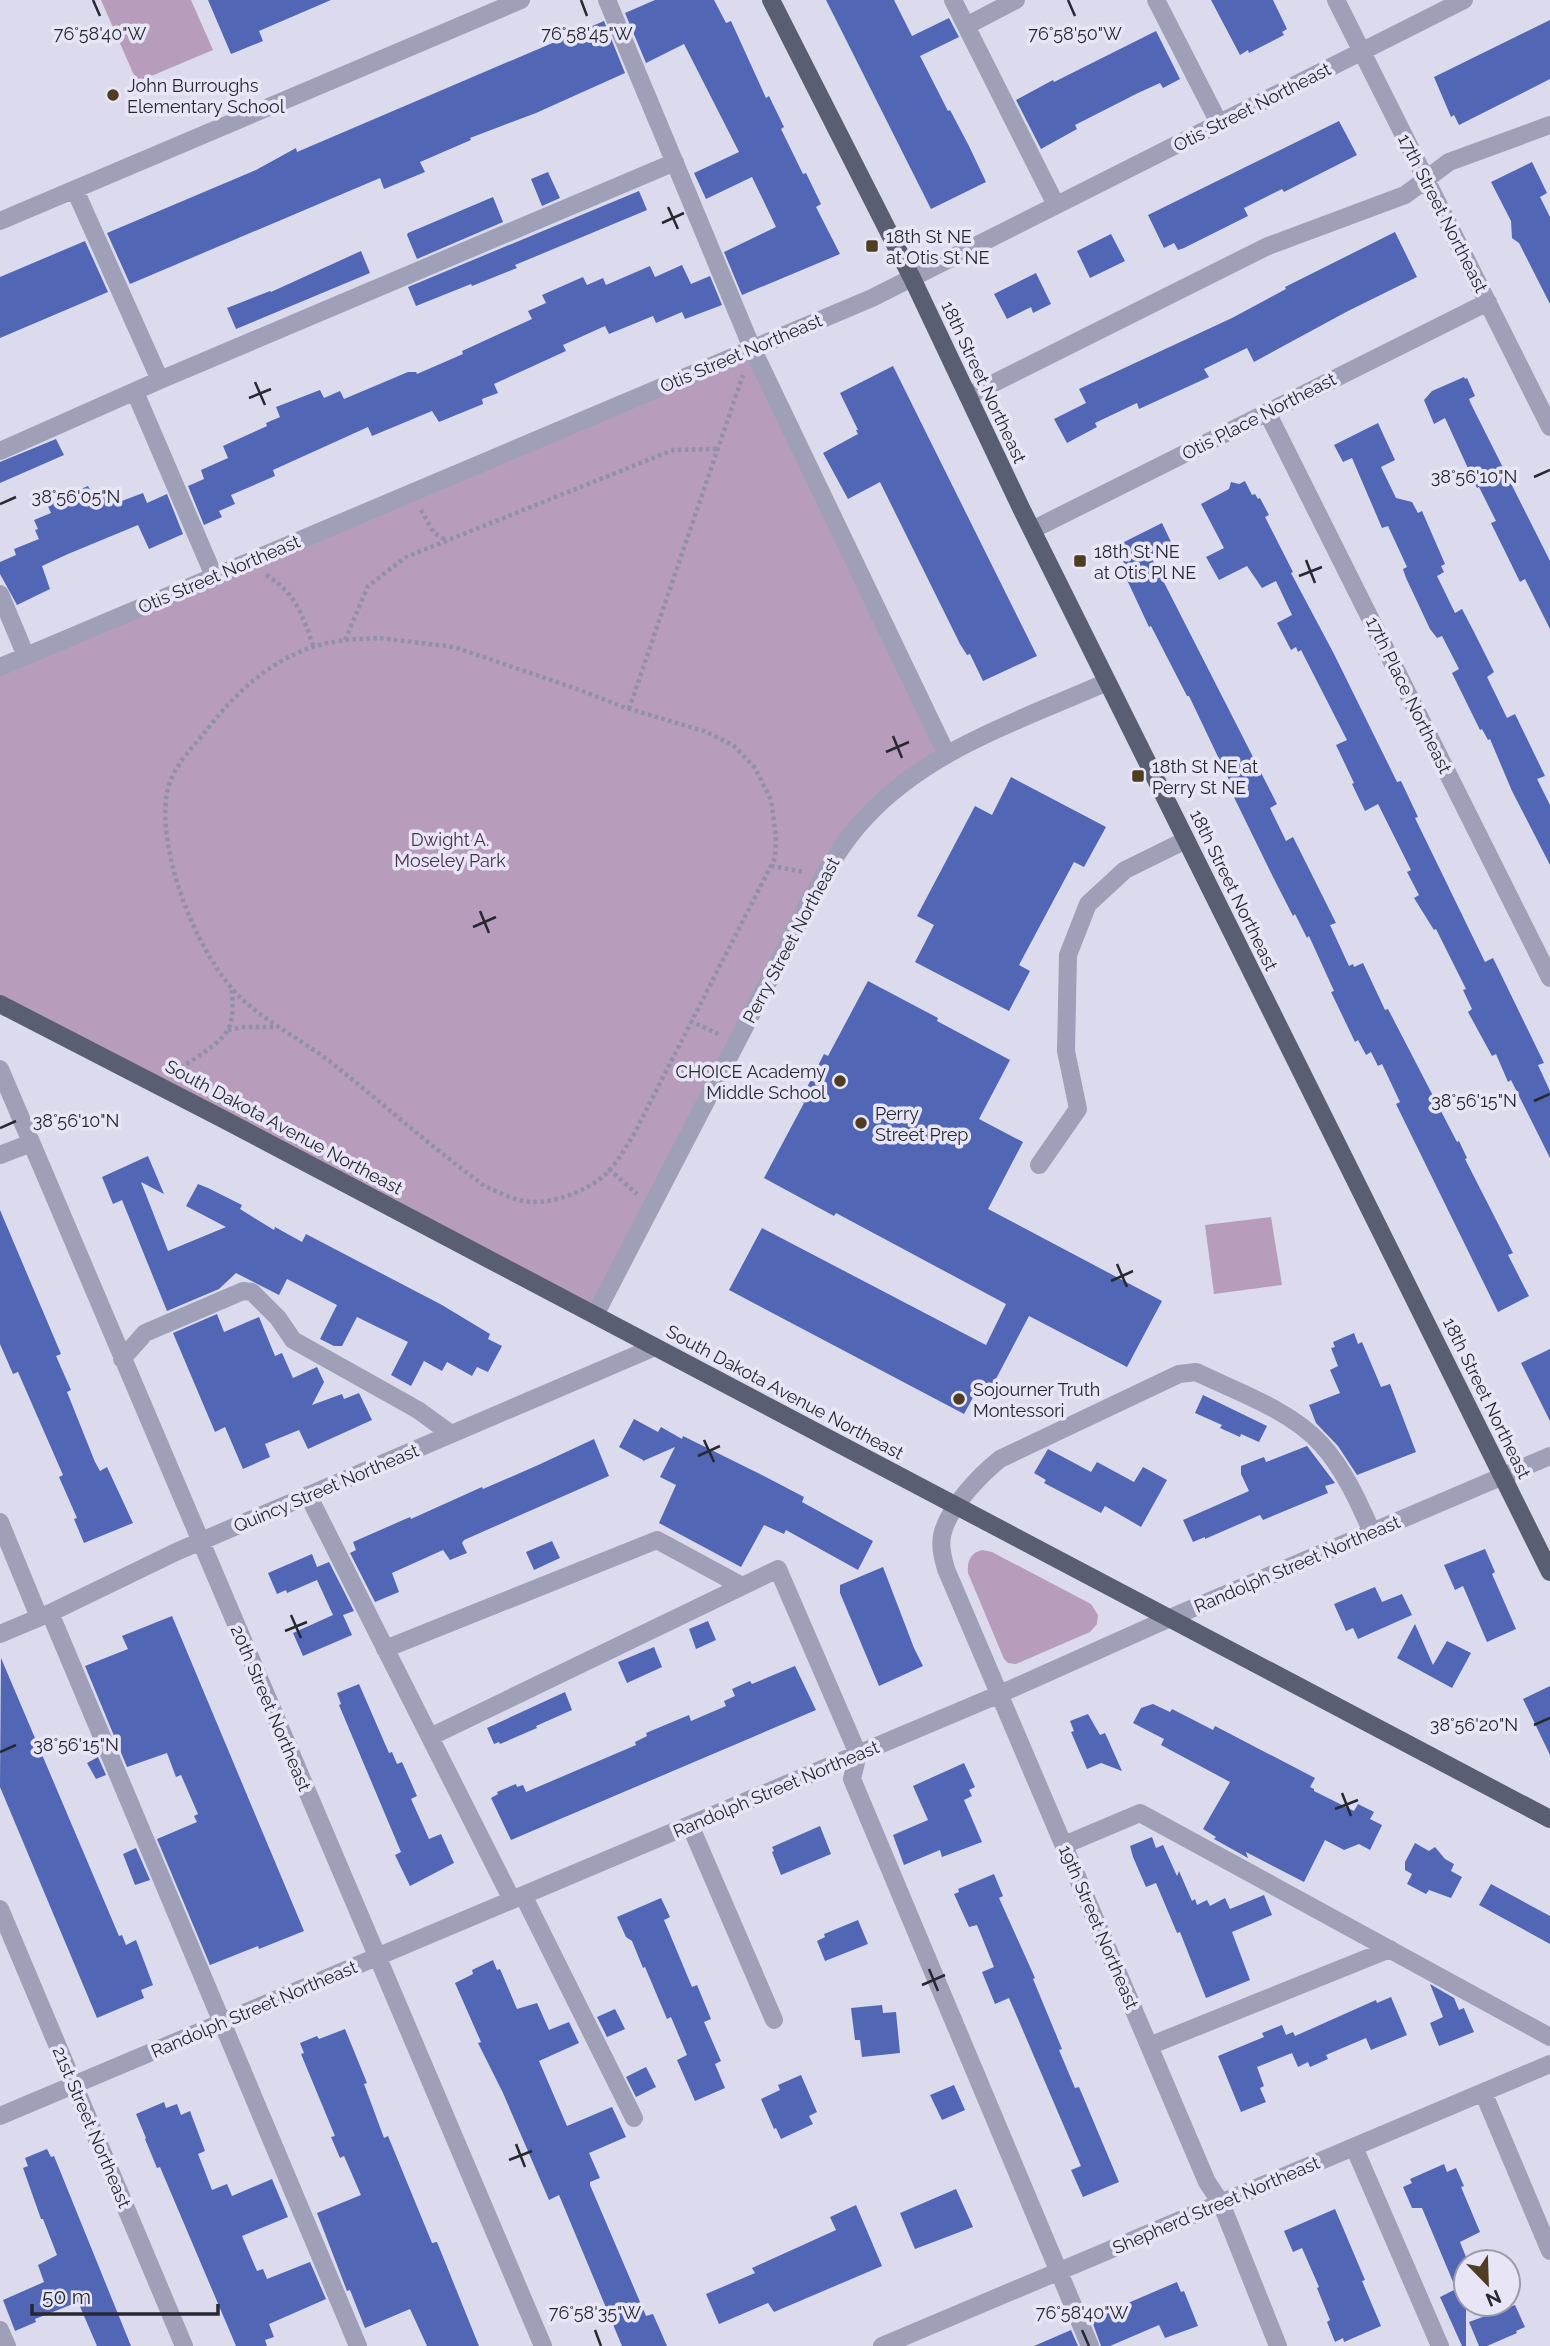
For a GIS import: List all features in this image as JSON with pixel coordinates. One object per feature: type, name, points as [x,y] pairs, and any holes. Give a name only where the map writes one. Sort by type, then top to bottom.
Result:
[{"type":"main road","name":"18th Street Northeast","points":[[771,0],[912,278],[1032,530],[1550,1572]]},
{"type":"main road","name":"South Dakota Avenue Northeast","points":[[0,1004],[1550,1819]]},
{"type":"street","points":[[0,221],[522,0]]},
{"type":"street","points":[[607,0],[752,348],[947,755]]},
{"type":"street","points":[[953,0],[1056,205]]},
{"type":"street","points":[[966,26],[1016,0]]},
{"type":"street","points":[[1156,0],[1219,123]]},
{"type":"street","name":"17th Street Northeast","points":[[1336,0],[1550,427]]},
{"type":"street","name":"Otis Street Northeast","points":[[0,667],[912,278],[1464,0]]},
{"type":"street","points":[[968,396],[1268,246],[1405,195],[1449,162],[1550,125]]},
{"type":"street","points":[[0,451],[160,380],[674,162]]},
{"type":"street","points":[[75,190],[160,380]]},
{"type":"street","name":"Otis Place Northeast","points":[[1032,530],[1488,302]]},
{"type":"street","points":[[135,392],[214,576]]},
{"type":"street","name":"17th Place Northeast","points":[[1266,412],[1550,978]]},
{"type":"street","points":[[0,594],[26,656]]},
{"type":"street","name":"Perry Street Northeast","points":[[595,1315],[824,875],[867,816],[912,778],[947,755],[1007,724],[1107,682]]},
{"type":"street","points":[[1040,1165],[1078,1109],[1066,1051],[1068,955],[1088,904],[1125,870],[1186,840]]},
{"type":"street","name":"20th Street Northeast","points":[[0,1069],[542,2346]]},
{"type":"street","points":[[0,1155],[31,1143]]},
{"type":"street","points":[[122,1359],[145,1333],[243,1291],[252,1292],[278,1318],[293,1339],[418,1409],[451,1434]]},
{"type":"street","name":"Quincy Street Northeast","points":[[0,1634],[200,1542],[654,1347]]},
{"type":"street","name":"19th Street Northeast","points":[[1278,2346],[1221,2203],[1208,2182],[1149,2046],[942,1557],[942,1536],[946,1522],[957,1506],[982,1473],[1000,1459],[1179,1374],[1196,1372],[1296,1421],[1321,1443],[1342,1472],[1372,1532]]},
{"type":"street","name":"Randolph Street Northeast","points":[[0,2116],[1000,1694],[1170,1618],[1550,1456]]},
{"type":"street","points":[[308,1495],[430,1737],[634,2118]]},
{"type":"street","points":[[0,1522],[44,1615],[222,2023],[358,2346]]},
{"type":"street","points":[[385,1649],[657,1540],[742,1586]]},
{"type":"street","points":[[430,1737],[778,1569],[858,1754],[852,1779],[1090,2346]]},
{"type":"street","points":[[1064,1845],[1140,1813],[1550,2037]]},
{"type":"street","points":[[690,1825],[774,2020]]},
{"type":"street","name":"21st Street Northeast","points":[[0,1909],[184,2346]]},
{"type":"street","points":[[1149,2046],[1390,1948]]},
{"type":"street","name":"Shepherd Street Northeast","points":[[882,2346],[1550,2064]]},
{"type":"street","points":[[1483,2092],[1550,2251]]},
{"type":"street","points":[[1354,2147],[1440,2346]]},
{"type":"street","points":[[0,2330],[7,2346]]},
{"type":"path","points":[[629,709],[752,348]]},
{"type":"path","points":[[345,640],[368,586],[406,557],[673,450],[718,449]]},
{"type":"path","points":[[411,493],[434,533],[447,540]]},
{"type":"path","points":[[245,563],[279,584],[293,597],[314,648]]},
{"type":"path","points":[[380,638],[454,647],[714,736],[733,745],[755,768],[771,800],[776,836],[775,858],[634,1134],[618,1160],[600,1179],[557,1199],[533,1202],[509,1197],[464,1171],[330,1062],[241,998],[213,962],[191,921],[171,862],[164,825],[167,790],[180,763],[219,713],[251,682],[289,656],[345,640],[380,638]]},
{"type":"path","points":[[771,866],[824,875]]},
{"type":"path","points":[[158,1085],[228,1030],[232,1016],[232,986]]},
{"type":"path","points":[[690,1021],[736,1043]]},
{"type":"path","points":[[228,1030],[243,1027],[279,1027]]},
{"type":"path","points":[[609,1169],[651,1206]]},
{"type":"green space","points":[[101,0],[191,0],[213,50],[137,82]]},
{"type":"green space","name":"Dwight A. Moseley Park","points":[[752,348],[947,755],[852,833],[595,1315],[0,1004],[0,666]]},
{"type":"green space","points":[[1271,1217],[1282,1285],[1214,1294],[1205,1225]]},
{"type":"green space","points":[[982,1550],[992,1552],[1091,1604],[1098,1615],[1097,1624],[1090,1632],[1016,1664],[1008,1663],[968,1573],[970,1558]]},
{"type":"building","points":[[208,0],[331,0],[259,31],[263,41],[231,54]]},
{"type":"building","points":[[655,0],[714,0],[726,23],[731,21],[766,98],[769,96],[784,127],[781,129],[803,174],[806,173],[821,204],[816,207],[840,254],[742,295],[724,252],[776,227],[752,177],[706,199],[694,173],[739,152],[684,44],[646,63],[625,13]]},
{"type":"building","points":[[826,0],[894,0],[912,36],[949,18],[959,37],[920,56],[986,182],[931,209]]},
{"type":"building","points":[[1211,0],[1273,0],[1287,29],[1282,32],[1284,35],[1240,55]]},
{"type":"building","points":[[1550,20],[1550,79],[1459,125],[1454,115],[1451,117],[1434,77]]},
{"type":"building","points":[[604,21],[625,73],[536,113],[470,138],[471,140],[420,162],[425,172],[384,189],[380,178],[130,284],[107,233],[256,170],[296,148],[297,152]]},
{"type":"building","points":[[1156,31],[1180,79],[1163,88],[1160,83],[1138,93],[1075,125],[1077,129],[1041,149],[1016,100]]},
{"type":"building","points":[[1339,121],[1357,155],[1284,192],[1282,189],[1244,208],[1248,216],[1184,248],[1178,250],[1174,243],[1164,248],[1148,215]]},
{"type":"building","points":[[1532,162],[1547,193],[1540,197],[1550,217],[1550,304],[1519,243],[1512,238],[1511,221],[1491,182]]},
{"type":"building","points":[[548,172],[560,198],[542,206],[531,179]]},
{"type":"building","points":[[639,191],[647,210],[515,265],[517,268],[416,306],[408,287]]},
{"type":"building","points":[[493,197],[503,222],[417,259],[408,233]]},
{"type":"building","points":[[1395,232],[1417,277],[1254,362],[1247,348],[1204,369],[1209,377],[1139,409],[1137,403],[1095,423],[1097,427],[1067,443],[1054,419],[1086,403],[1079,389],[1232,318],[1286,289],[1285,287]]},
{"type":"building","points":[[1111,234],[1125,261],[1090,278],[1077,251]]},
{"type":"building","points":[[85,241],[108,292],[0,338],[0,277]]},
{"type":"building","points":[[361,251],[370,273],[236,329],[227,308],[271,292]]},
{"type":"building","points":[[682,265],[691,284],[710,276],[722,305],[685,319],[682,312],[656,323],[653,316],[609,334],[605,326],[563,345],[566,351],[494,384],[498,393],[482,399],[483,404],[439,422],[432,411],[372,436],[368,427],[273,470],[275,476],[231,495],[235,504],[219,511],[222,517],[204,525],[188,486],[204,479],[201,470],[228,458],[223,446],[267,426],[266,423],[280,417],[276,407],[320,390],[324,398],[340,391],[344,399],[408,372],[417,374],[532,319],[528,311],[546,303],[542,295],[583,277],[587,285],[603,278],[606,285],[650,266],[655,277]]},
{"type":"building","points":[[1036,273],[1051,304],[1033,313],[1031,307],[1007,319],[994,294]]},
{"type":"building","points":[[893,366],[1037,656],[983,681],[970,654],[967,655],[960,644],[880,482],[848,499],[823,453],[858,434],[840,393]]},
{"type":"building","points":[[1464,377],[1475,396],[1469,399],[1471,404],[1550,561],[1550,629],[1525,579],[1520,582],[1491,523],[1496,521],[1479,487],[1477,488],[1445,418],[1434,424],[1424,400],[1432,391]]},
{"type":"building","points":[[1378,423],[1395,460],[1381,467],[1396,498],[1412,502],[1418,513],[1422,511],[1445,564],[1441,566],[1444,572],[1437,576],[1455,613],[1462,609],[1494,672],[1487,677],[1507,718],[1515,714],[1545,776],[1537,779],[1550,805],[1550,865],[1512,791],[1490,739],[1480,730],[1452,673],[1459,669],[1442,636],[1437,638],[1430,629],[1406,578],[1403,569],[1407,567],[1388,526],[1382,528],[1352,458],[1343,462],[1334,445]]},
{"type":"building","points":[[56,439],[64,455],[0,483],[0,462]]},
{"type":"building","points":[[1245,481],[1252,495],[1260,498],[1269,515],[1265,517],[1293,572],[1291,573],[1397,782],[1401,781],[1418,817],[1415,818],[1485,962],[1493,958],[1544,1063],[1538,1065],[1550,1091],[1550,1158],[1511,1080],[1508,1082],[1496,1054],[1492,1056],[1468,1012],[1472,1009],[1463,990],[1466,989],[1436,929],[1434,930],[1414,898],[1419,895],[1407,872],[1411,870],[1378,804],[1365,811],[1352,784],[1354,783],[1336,745],[1347,740],[1301,650],[1298,652],[1296,647],[1291,650],[1277,623],[1292,615],[1276,581],[1262,588],[1247,566],[1219,580],[1206,557],[1224,548],[1201,504],[1229,489],[1231,482],[1239,484]]},
{"type":"building","points":[[88,486],[93,495],[109,488],[119,502],[143,493],[147,503],[167,494],[183,534],[149,549],[138,525],[68,554],[42,566],[50,589],[17,605],[0,574],[0,562],[16,555],[14,549],[39,539],[34,520],[51,513],[47,504]]},
{"type":"building","points":[[1162,523],[1172,544],[1150,555],[1277,804],[1270,808],[1286,841],[1293,837],[1336,923],[1330,925],[1349,966],[1363,963],[1385,1010],[1388,1009],[1457,1142],[1459,1141],[1467,1158],[1465,1159],[1513,1253],[1508,1255],[1529,1296],[1498,1312],[1396,1104],[1400,1102],[1382,1064],[1378,1066],[1371,1052],[1366,1055],[1358,1040],[1355,1042],[1331,992],[1334,991],[1309,936],[1307,938],[1295,914],[1293,916],[1273,877],[1189,696],[1151,626],[1149,627],[1121,567],[1125,565],[1122,559],[1125,558],[1118,545]]},
{"type":"building","points":[[1011,777],[1106,827],[1084,867],[1074,862],[1019,965],[1030,971],[1009,1011],[915,962],[934,925],[917,916],[975,806],[992,815]]},
{"type":"building","points":[[868,981],[1010,1060],[979,1119],[1023,1142],[988,1209],[1162,1301],[1127,1367],[1029,1316],[987,1396],[977,1390],[964,1414],[729,1290],[762,1228],[986,1345],[1006,1304],[836,1213],[834,1216],[764,1178],[804,1103],[800,1101],[824,1054],[828,1056]]},
{"type":"building","points":[[148,1156],[164,1194],[141,1182],[168,1251],[226,1227],[186,1206],[198,1184],[242,1205],[240,1209],[274,1230],[275,1227],[302,1242],[306,1234],[442,1305],[490,1334],[488,1339],[502,1346],[488,1372],[477,1367],[472,1376],[447,1362],[442,1371],[424,1361],[411,1386],[391,1375],[408,1342],[357,1317],[342,1346],[334,1346],[320,1339],[337,1305],[287,1279],[279,1295],[236,1273],[219,1289],[167,1311],[122,1200],[113,1204],[102,1177]]},
{"type":"building","points":[[0,1210],[61,1354],[56,1356],[71,1390],[67,1392],[95,1462],[100,1471],[107,1467],[133,1523],[84,1543],[74,1519],[77,1518],[59,1477],[63,1475],[18,1372],[13,1374],[0,1344]]},
{"type":"building","points":[[217,1314],[224,1332],[259,1317],[275,1356],[282,1353],[293,1378],[317,1367],[324,1382],[312,1405],[342,1394],[344,1399],[359,1393],[372,1420],[308,1449],[299,1430],[265,1444],[270,1457],[243,1469],[225,1427],[215,1432],[173,1333]]},
{"type":"building","points":[[1354,1333],[1358,1344],[1362,1342],[1381,1387],[1390,1384],[1416,1452],[1357,1475],[1338,1446],[1316,1423],[1309,1405],[1340,1393],[1330,1370],[1338,1366],[1331,1348],[1335,1347],[1333,1342]]},
{"type":"building","points":[[1550,1349],[1550,1421],[1521,1363]]},
{"type":"building","points":[[1203,1395],[1267,1426],[1259,1442],[1220,1428],[1222,1425],[1195,1413]]},
{"type":"building","points":[[634,1419],[658,1432],[661,1427],[682,1439],[683,1436],[762,1475],[804,1497],[802,1502],[873,1541],[858,1570],[786,1530],[784,1534],[764,1525],[741,1567],[659,1523],[676,1485],[660,1477],[675,1447],[643,1461],[619,1447]]},
{"type":"building","points":[[594,1439],[609,1476],[464,1540],[462,1543],[467,1553],[450,1560],[443,1550],[392,1573],[399,1592],[375,1602],[350,1553],[356,1550],[353,1542],[482,1487],[483,1489]]},
{"type":"building","points":[[1307,1446],[1335,1483],[1325,1486],[1328,1493],[1263,1520],[1260,1515],[1193,1542],[1183,1520],[1249,1491],[1241,1474],[1241,1466],[1264,1457],[1266,1462]]},
{"type":"building","points":[[1048,1449],[1091,1472],[1097,1462],[1134,1482],[1143,1467],[1167,1480],[1141,1527],[1105,1506],[1101,1513],[1044,1483],[1046,1480],[1034,1473]]},
{"type":"building","points":[[552,1541],[560,1558],[534,1570],[526,1552]]},
{"type":"building","points":[[1485,1549],[1495,1572],[1492,1574],[1516,1629],[1487,1642],[1463,1586],[1455,1590],[1444,1565]]},
{"type":"building","points":[[312,1554],[317,1567],[329,1562],[354,1611],[343,1615],[352,1635],[303,1656],[293,1633],[333,1615],[317,1580],[287,1593],[286,1590],[277,1594],[268,1573]]},
{"type":"building","points":[[883,1567],[923,1666],[879,1686],[840,1593],[840,1585]]},
{"type":"building","points":[[1375,1587],[1382,1602],[1402,1594],[1412,1615],[1358,1639],[1353,1628],[1346,1631],[1334,1604]]},
{"type":"building","points":[[172,1616],[304,1931],[210,1965],[157,1839],[197,1822],[194,1816],[198,1814],[181,1775],[176,1777],[167,1753],[127,1767],[85,1666],[128,1649],[122,1636]]},
{"type":"building","points":[[708,1621],[716,1640],[696,1649],[689,1629]]},
{"type":"building","points":[[1415,1624],[1433,1665],[1447,1641],[1471,1653],[1452,1688],[1397,1658]]},
{"type":"building","points":[[654,1647],[662,1667],[627,1683],[618,1662]]},
{"type":"building","points":[[1,1658],[119,1936],[122,1935],[126,1945],[136,1940],[153,1985],[141,1990],[144,1998],[97,2018],[0,1787]]},
{"type":"building","points":[[795,1666],[816,1710],[511,1840],[491,1798],[498,1794],[497,1792],[516,1784],[517,1787],[523,1785],[526,1792],[636,1745],[635,1742],[647,1736],[646,1733],[689,1715],[691,1721],[726,1706],[724,1701],[735,1696],[732,1689],[750,1681],[752,1684]]},
{"type":"building","points":[[359,1684],[389,1753],[392,1752],[397,1764],[402,1762],[417,1796],[411,1799],[429,1839],[441,1834],[454,1863],[410,1886],[395,1855],[401,1852],[339,1705],[341,1704],[337,1693]]},
{"type":"building","points":[[1550,1686],[1550,1755],[1523,1699]]},
{"type":"building","points":[[565,1692],[572,1710],[536,1726],[537,1728],[494,1744],[487,1728]]},
{"type":"building","points":[[1153,1704],[1170,1712],[1172,1709],[1213,1730],[1215,1726],[1315,1778],[1310,1787],[1314,1791],[1354,1811],[1358,1804],[1374,1812],[1370,1819],[1382,1825],[1370,1850],[1359,1844],[1344,1850],[1325,1840],[1304,1882],[1246,1852],[1248,1858],[1214,1839],[1216,1837],[1203,1829],[1230,1782],[1161,1745],[1164,1739],[1133,1723],[1141,1708]]},
{"type":"building","points":[[1088,1714],[1100,1735],[1105,1733],[1122,1771],[1101,1763],[1087,1769],[1071,1732],[1074,1731],[1070,1721]]},
{"type":"building","points":[[98,1757],[106,1775],[96,1779],[87,1763]]},
{"type":"building","points":[[964,1763],[975,1787],[969,1790],[972,1796],[964,1800],[982,1842],[942,1857],[940,1850],[904,1865],[893,1835],[928,1820],[913,1786]]},
{"type":"building","points":[[820,1826],[831,1854],[781,1875],[772,1847]]},
{"type":"building","points":[[1152,1837],[1156,1848],[1163,1845],[1177,1876],[1179,1871],[1192,1901],[1195,1899],[1197,1905],[1207,1900],[1210,1906],[1225,1898],[1230,1909],[1264,1895],[1272,1915],[1232,1932],[1250,1980],[1206,1998],[1180,1932],[1177,1933],[1156,1883],[1146,1887],[1133,1857],[1130,1846]]},
{"type":"building","points":[[1415,1843],[1429,1851],[1435,1847],[1445,1859],[1454,1864],[1451,1871],[1462,1877],[1451,1898],[1429,1890],[1426,1894],[1407,1884],[1412,1874],[1405,1870],[1405,1862]]},
{"type":"building","points":[[136,1848],[150,1880],[135,1885],[123,1854]]},
{"type":"building","points":[[994,1874],[1003,1896],[999,1898],[1035,1978],[1033,1979],[1062,2049],[1059,2050],[1075,2088],[1079,2087],[1119,2182],[1083,2197],[1071,2170],[1081,2166],[1009,1998],[995,2004],[982,1972],[994,1967],[977,1925],[969,1927],[954,1894],[959,1892],[958,1889]]},
{"type":"building","points":[[1491,1884],[1550,1916],[1550,1944],[1479,1905]]},
{"type":"building","points":[[661,1898],[670,1917],[664,1920],[692,1987],[697,1985],[711,2019],[704,2022],[721,2061],[715,2064],[725,2088],[695,2101],[677,2060],[687,2055],[671,2017],[667,2019],[645,1967],[643,1968],[632,1941],[626,1937],[617,1917]]},
{"type":"building","points":[[858,1920],[868,1944],[825,1961],[817,1941],[825,1937],[824,1934]]},
{"type":"building","points":[[493,1960],[497,1970],[500,1969],[517,2009],[537,2003],[549,2030],[569,2022],[579,2043],[539,2061],[567,2126],[612,2107],[626,2137],[589,2153],[600,2178],[590,2182],[590,2185],[646,2316],[653,2314],[667,2346],[622,2346],[559,2195],[549,2200],[503,2093],[478,2043],[481,2042],[455,1983],[473,1974],[472,1970]]},
{"type":"building","points":[[1430,1984],[1454,1998],[1459,2010],[1464,2008],[1474,2032],[1439,2046],[1430,2023],[1443,2017]]},
{"type":"building","points":[[1391,1997],[1407,2035],[1371,2050],[1366,2038],[1326,2055],[1328,2059],[1310,2067],[1308,2062],[1298,2067],[1292,2053],[1257,2067],[1264,2086],[1260,2088],[1266,2102],[1241,2112],[1218,2056],[1264,2037],[1262,2033],[1282,2025],[1286,2035],[1293,2032],[1295,2036],[1376,2000],[1377,2003]]},
{"type":"building","points":[[882,2005],[883,2013],[896,2012],[900,2053],[862,2057],[860,2040],[855,2040],[851,2008]]},
{"type":"building","points":[[615,2009],[625,2029],[607,2037],[597,2017]]},
{"type":"building","points":[[345,2029],[367,2083],[364,2084],[384,2138],[388,2136],[432,2243],[437,2242],[479,2346],[427,2346],[410,2309],[365,2328],[350,2290],[347,2291],[317,2213],[361,2195],[344,2156],[340,2158],[331,2137],[335,2136],[301,2054],[304,2053],[300,2043]]},
{"type":"building","points":[[646,2067],[656,2087],[636,2097],[626,2077]]},
{"type":"building","points":[[801,2075],[817,2112],[809,2116],[813,2124],[781,2139],[761,2099],[780,2090],[778,2085]]},
{"type":"building","points":[[954,2085],[965,2110],[942,2120],[930,2095]]},
{"type":"building","points":[[164,2102],[166,2108],[177,2104],[181,2115],[190,2111],[205,2151],[198,2154],[212,2190],[227,2184],[232,2196],[272,2179],[288,2217],[242,2236],[257,2271],[263,2269],[267,2279],[310,2262],[326,2299],[269,2324],[274,2337],[265,2340],[267,2346],[236,2346],[160,2167],[157,2168],[136,2114]]},
{"type":"building","points":[[47,2149],[51,2157],[54,2156],[131,2346],[97,2346],[78,2302],[35,2319],[36,2322],[15,2331],[3,2300],[44,2282],[38,2265],[57,2255],[23,2168],[28,2166],[25,2158]]},
{"type":"building","points":[[1444,2164],[1447,2172],[1456,2168],[1464,2186],[1461,2187],[1480,2232],[1460,2242],[1462,2248],[1452,2248],[1452,2279],[1422,2208],[1412,2208],[1403,2187],[1412,2183],[1410,2179]]},
{"type":"building","points":[[956,2189],[973,2227],[915,2249],[900,2213]]},
{"type":"building","points":[[856,2205],[882,2266],[774,2312],[768,2303],[719,2324],[706,2294],[755,2273],[752,2268],[836,2230],[830,2217]]},
{"type":"building","points":[[1335,2209],[1381,2326],[1344,2342],[1343,2338],[1335,2342],[1327,2322],[1330,2320],[1317,2288],[1319,2287],[1302,2248],[1293,2252],[1284,2231]]},
{"type":"building","points":[[1177,2282],[1181,2292],[1184,2291],[1198,2326],[1165,2338],[1159,2325],[1110,2346],[1101,2346],[1092,2321],[1101,2318],[1100,2315]]},
{"type":"building","points":[[1452,2291],[1452,2318],[1466,2318],[1466,2346],[1462,2346],[1440,2297]]},
{"type":"building","points":[[1480,2318],[1521,2318],[1525,2327],[1487,2346],[1479,2346],[1469,2322]]},
{"type":"building","points":[[1071,2330],[1078,2346],[1034,2346]]},
{"type":"place","name":"John Burroughs Elementary School","points":[[113,95]]},
{"type":"place","name":"18th St NE at Otis St NE","points":[[872,246]]},
{"type":"place","name":"18th St NE at Otis Pl NE","points":[[1080,561]]},
{"type":"place","name":"18th St NE at Perry St NE","points":[[1138,776]]},
{"type":"place","name":"CHOICE Academy Middle School","points":[[840,1081]]},
{"type":"place","name":"Perry Street Prep","points":[[861,1123]]},
{"type":"place","name":"Sojourner Truth Montessori","points":[[959,1399]]}]
